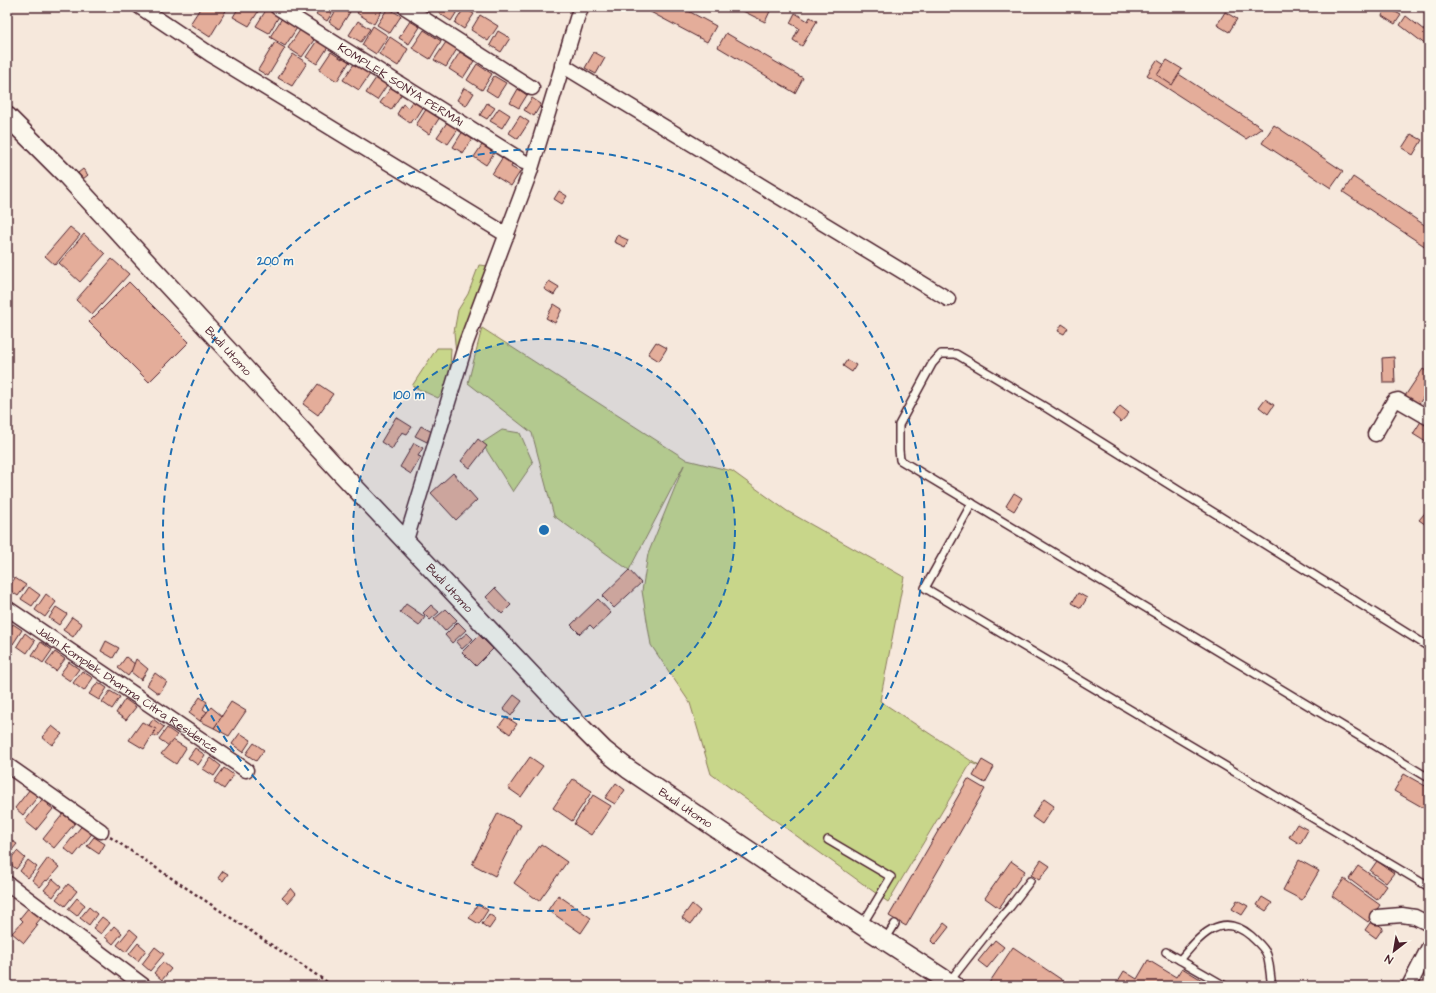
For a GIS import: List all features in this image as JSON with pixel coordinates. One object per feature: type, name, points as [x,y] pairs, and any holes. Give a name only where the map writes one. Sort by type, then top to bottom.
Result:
[{"type":"street","points":[[140,7],[210,54],[507,235]]},
{"type":"street","name":"KOMPLEK SONYA PERMAI","points":[[277,7],[524,162]]},
{"type":"street","points":[[405,7],[532,88]]},
{"type":"street","points":[[406,540],[466,343],[530,172],[562,65],[582,7]]},
{"type":"street","points":[[562,65],[948,299]]},
{"type":"street","name":"Budi Utomo","points":[[7,116],[66,175],[339,470],[569,715],[604,750],[628,768],[951,984]]},
{"type":"street","points":[[1375,434],[1394,401],[1398,400],[1429,418]]},
{"type":"street","name":"Jalan Komplek Dharma Citra Residence","points":[[7,608],[246,770]]},
{"type":"street","points":[[7,765],[101,831]]},
{"type":"street","points":[[7,883],[144,986]]},
{"type":"street","points":[[1377,917],[1402,915],[1415,917],[1429,924]]},
{"type":"street","points":[[1409,986],[1429,947]]},
{"type":"lane","points":[[1429,647],[956,354],[941,354],[932,364],[899,425],[900,460],[1429,778]]},
{"type":"lane","points":[[972,503],[925,588],[1429,887]]},
{"type":"lane","points":[[828,840],[891,877],[862,925]]},
{"type":"lane","points":[[951,984],[989,930],[1010,907],[1030,881]]},
{"type":"lane","points":[[884,940],[895,924]]},
{"type":"lane","points":[[1180,960],[1197,939],[1204,934],[1222,926],[1235,926],[1250,935],[1267,954],[1272,986]]},
{"type":"lane","points":[[1166,952],[1225,986]]},
{"type":"path","points":[[101,831],[333,986]]},
{"type":"green space","points":[[479,265],[489,266],[456,355],[454,332],[458,310],[468,294]]},
{"type":"green space","points":[[482,328],[687,460],[732,471],[787,511],[904,577],[880,701],[979,766],[971,763],[888,902],[711,774],[690,703],[651,645],[642,591],[648,554],[684,465],[629,570],[554,516],[532,433],[468,383]]},
{"type":"green space","points":[[437,348],[451,348],[450,370],[447,387],[438,398],[412,386]]},
{"type":"green space","points":[[502,430],[520,433],[533,463],[513,492],[482,443]]},
{"type":"building","points":[[201,7],[223,7],[227,9],[210,37],[190,24]]},
{"type":"building","points":[[239,7],[261,7],[249,26],[233,17]]},
{"type":"building","points":[[268,7],[272,7],[281,13],[269,33],[256,26]]},
{"type":"building","points":[[320,7],[335,8],[327,21],[316,14]]},
{"type":"building","points":[[338,7],[343,7],[350,12],[339,29],[329,22]]},
{"type":"building","points":[[361,7],[384,7],[374,24],[357,13]]},
{"type":"building","points":[[442,7],[460,7],[451,21],[439,13]]},
{"type":"building","points":[[641,7],[681,7],[716,26],[707,42]]},
{"type":"building","points":[[735,7],[772,7],[765,22]]},
{"type":"building","points":[[1386,7],[1401,15],[1395,24],[1382,16]]},
{"type":"building","points":[[388,8],[401,16],[390,33],[377,25]]},
{"type":"building","points":[[464,8],[474,14],[464,29],[455,23]]},
{"type":"building","points":[[1225,12],[1237,19],[1229,32],[1217,25]]},
{"type":"building","points":[[795,13],[808,21],[810,17],[817,21],[802,46],[793,40],[799,28],[790,23]]},
{"type":"building","points":[[284,15],[299,25],[285,46],[270,37]]},
{"type":"building","points":[[480,15],[498,26],[488,41],[471,30]]},
{"type":"building","points":[[1406,16],[1429,34],[1429,42],[1426,45],[1400,25]]},
{"type":"building","points":[[358,21],[370,29],[361,42],[349,35]]},
{"type":"building","points":[[410,21],[420,27],[409,44],[399,38]]},
{"type":"building","points":[[373,26],[388,36],[376,54],[362,45]]},
{"type":"building","points":[[302,27],[316,37],[302,57],[288,48]]},
{"type":"building","points":[[424,30],[441,41],[430,59],[412,48]]},
{"type":"building","points":[[498,31],[510,38],[501,52],[490,45]]},
{"type":"building","points":[[726,33],[803,78],[795,93],[718,47]]},
{"type":"building","points":[[390,37],[408,49],[398,66],[379,54]]},
{"type":"building","points":[[318,39],[328,47],[317,64],[306,57]]},
{"type":"building","points":[[275,42],[285,48],[268,76],[258,70]]},
{"type":"building","points":[[446,42],[457,49],[446,67],[434,60]]},
{"type":"building","points":[[331,52],[342,59],[345,53],[352,58],[337,81],[319,70]]},
{"type":"building","points":[[460,52],[474,61],[463,78],[449,69]]},
{"type":"building","points":[[594,52],[605,58],[596,74],[585,68]]},
{"type":"building","points":[[293,54],[307,63],[292,86],[278,78]]},
{"type":"building","points":[[1157,60],[1262,128],[1246,139],[1147,75]]},
{"type":"building","points":[[1167,60],[1182,69],[1172,85],[1157,75]]},
{"type":"building","points":[[354,64],[370,74],[359,90],[343,80]]},
{"type":"building","points":[[477,64],[492,74],[482,90],[467,80]]},
{"type":"building","points":[[494,76],[506,83],[497,97],[486,90]]},
{"type":"building","points":[[376,78],[387,85],[377,100],[366,93]]},
{"type":"building","points":[[393,85],[403,92],[391,110],[380,103]]},
{"type":"building","points":[[464,88],[474,93],[466,106],[457,100]]},
{"type":"building","points":[[518,89],[527,95],[519,108],[510,103]]},
{"type":"building","points":[[532,98],[541,104],[534,116],[524,110]]},
{"type":"building","points":[[413,100],[424,106],[415,120],[413,118],[410,123],[397,114],[403,104],[408,108]]},
{"type":"building","points":[[487,103],[495,108],[487,119],[480,115]]},
{"type":"building","points":[[427,108],[440,117],[429,134],[416,125]]},
{"type":"building","points":[[499,108],[510,115],[502,128],[490,121]]},
{"type":"building","points":[[520,116],[529,122],[518,139],[509,133]]},
{"type":"building","points":[[450,118],[461,125],[448,144],[437,137]]},
{"type":"building","points":[[1274,125],[1343,171],[1331,188],[1262,143]]},
{"type":"building","points":[[463,131],[473,138],[463,153],[453,147]]},
{"type":"building","points":[[1411,134],[1422,140],[1413,155],[1402,148]]},
{"type":"building","points":[[484,142],[496,150],[486,165],[474,157]]},
{"type":"building","points":[[504,155],[514,161],[511,167],[520,172],[511,186],[492,174]]},
{"type":"building","points":[[83,169],[88,175],[83,179],[78,173]]},
{"type":"building","points":[[1353,177],[1429,228],[1429,249],[1343,192]]},
{"type":"building","points":[[559,191],[567,196],[562,204],[554,199]]},
{"type":"building","points":[[70,227],[80,235],[55,265],[45,256]]},
{"type":"building","points":[[84,234],[105,254],[80,282],[59,263]]},
{"type":"building","points":[[617,235],[628,240],[625,247],[614,242]]},
{"type":"building","points":[[112,259],[129,274],[92,315],[76,300]]},
{"type":"building","points":[[549,281],[559,287],[554,295],[544,289]]},
{"type":"building","points":[[129,282],[189,342],[149,382],[89,322]]},
{"type":"building","points":[[554,304],[562,309],[555,323],[546,318]]},
{"type":"building","points":[[1062,324],[1068,328],[1064,334],[1058,331]]},
{"type":"building","points":[[656,342],[667,348],[659,361],[648,354]]},
{"type":"building","points":[[1394,357],[1395,383],[1383,383],[1382,358]]},
{"type":"building","points":[[847,360],[856,365],[852,372],[843,366]]},
{"type":"building","points":[[1423,369],[1429,373],[1429,389],[1418,405],[1405,396]]},
{"type":"building","points":[[318,384],[333,394],[318,415],[303,404]]},
{"type":"building","points":[[1265,399],[1274,405],[1268,414],[1259,407]]},
{"type":"building","points":[[1120,406],[1129,413],[1121,422],[1113,415]]},
{"type":"building","points":[[1425,415],[1429,418],[1429,444],[1413,434]]},
{"type":"building","points":[[396,417],[412,427],[407,434],[402,432],[392,449],[381,442]]},
{"type":"building","points":[[421,426],[432,432],[427,442],[415,436]]},
{"type":"building","points":[[478,439],[487,446],[470,468],[461,461]]},
{"type":"building","points":[[414,443],[423,448],[418,456],[421,457],[411,474],[400,467]]},
{"type":"building","points":[[453,473],[477,500],[456,520],[431,493]]},
{"type":"building","points":[[1014,493],[1022,498],[1014,511],[1006,506]]},
{"type":"building","points":[[1429,508],[1429,527],[1419,520]]},
{"type":"building","points":[[629,570],[641,583],[614,608],[602,596]]},
{"type":"building","points":[[15,578],[26,585],[18,596],[8,589]]},
{"type":"building","points":[[29,587],[40,595],[32,606],[21,599]]},
{"type":"building","points":[[495,588],[511,605],[502,614],[486,597]]},
{"type":"building","points":[[1078,593],[1087,598],[1081,608],[1072,603]]},
{"type":"building","points":[[46,594],[56,602],[45,617],[35,610]]},
{"type":"building","points":[[598,599],[611,613],[594,629],[590,625],[580,634],[571,625]]},
{"type":"building","points":[[406,604],[425,617],[419,626],[400,612]]},
{"type":"building","points":[[431,605],[439,612],[430,620],[423,613]]},
{"type":"building","points":[[56,607],[67,614],[59,625],[49,618]]},
{"type":"building","points":[[446,609],[457,620],[445,631],[434,619]]},
{"type":"building","points":[[72,617],[82,624],[73,637],[63,630]]},
{"type":"building","points":[[458,622],[466,630],[452,643],[445,635]]},
{"type":"building","points":[[13,624],[22,630],[13,644],[7,639],[7,633]]},
{"type":"building","points":[[25,633],[35,641],[27,653],[17,646]]},
{"type":"building","points":[[467,633],[473,639],[462,649],[456,642]]},
{"type":"building","points":[[479,635],[493,649],[476,666],[462,652]]},
{"type":"building","points":[[106,641],[119,648],[113,658],[101,651]]},
{"type":"building","points":[[41,642],[52,650],[43,663],[32,655]]},
{"type":"building","points":[[55,652],[65,659],[56,671],[46,664]]},
{"type":"building","points":[[126,657],[136,665],[128,676],[118,668]]},
{"type":"building","points":[[136,659],[148,669],[141,680],[131,672]]},
{"type":"building","points":[[69,662],[79,669],[70,681],[60,674]]},
{"type":"building","points":[[82,671],[93,678],[84,691],[73,683]]},
{"type":"building","points":[[155,673],[167,682],[159,694],[147,685]]},
{"type":"building","points":[[98,682],[107,688],[99,700],[89,694]]},
{"type":"building","points":[[110,691],[120,697],[112,709],[102,702]]},
{"type":"building","points":[[514,695],[522,701],[511,716],[503,709]]},
{"type":"building","points":[[200,697],[207,702],[203,709],[207,712],[200,721],[189,713]]},
{"type":"building","points":[[125,699],[136,707],[126,720],[116,713]]},
{"type":"building","points":[[231,702],[246,711],[229,736],[214,728]]},
{"type":"building","points":[[211,707],[222,716],[214,728],[200,721]]},
{"type":"building","points":[[506,717],[517,724],[510,734],[499,726]]},
{"type":"building","points":[[153,719],[164,727],[156,737],[146,730]]},
{"type":"building","points":[[142,722],[156,729],[144,749],[129,740]]},
{"type":"building","points":[[52,726],[62,734],[52,745],[42,737]]},
{"type":"building","points":[[167,728],[177,735],[169,746],[159,739]]},
{"type":"building","points":[[240,733],[251,740],[243,752],[232,744]]},
{"type":"building","points":[[173,740],[186,748],[176,764],[161,754]]},
{"type":"building","points":[[254,743],[264,750],[256,761],[246,754]]},
{"type":"building","points":[[195,748],[205,755],[198,765],[188,758]]},
{"type":"building","points":[[530,757],[543,766],[521,797],[508,788]]},
{"type":"building","points":[[211,758],[221,766],[214,776],[203,769]]},
{"type":"building","points":[[982,760],[994,767],[985,783],[973,776]]},
{"type":"building","points":[[224,768],[234,775],[224,789],[214,782]]},
{"type":"building","points":[[1404,774],[1429,788],[1429,811],[1394,791]]},
{"type":"building","points":[[573,779],[592,791],[572,821],[553,808]]},
{"type":"building","points":[[968,779],[985,789],[906,926],[889,916]]},
{"type":"building","points":[[616,783],[625,790],[615,804],[605,798]]},
{"type":"building","points":[[30,789],[39,795],[23,815],[15,808]]},
{"type":"building","points":[[593,795],[611,806],[591,835],[574,824]]},
{"type":"building","points":[[44,797],[50,802],[48,805],[53,809],[36,830],[25,821]]},
{"type":"building","points":[[1044,799],[1054,806],[1042,824],[1032,817]]},
{"type":"building","points":[[498,813],[521,825],[495,876],[472,864]]},
{"type":"building","points":[[63,814],[75,823],[54,848],[43,839]]},
{"type":"building","points":[[84,823],[94,831],[74,856],[64,848]]},
{"type":"building","points":[[1297,824],[1308,830],[1300,844],[1289,837]]},
{"type":"building","points":[[94,837],[105,844],[99,854],[87,846]]},
{"type":"building","points":[[8,838],[17,844],[7,856],[7,839]]},
{"type":"building","points":[[541,844],[567,862],[539,901],[514,883]]},
{"type":"building","points":[[17,851],[25,858],[16,869],[8,862]]},
{"type":"building","points":[[48,858],[59,867],[40,887],[32,880]]},
{"type":"building","points":[[28,860],[37,867],[28,878],[20,871]]},
{"type":"building","points":[[1041,860],[1050,866],[1039,880],[1031,875]]},
{"type":"building","points":[[1299,860],[1319,871],[1302,900],[1283,890]]},
{"type":"building","points":[[1011,861],[1025,871],[999,908],[985,898]]},
{"type":"building","points":[[1377,861],[1394,873],[1386,883],[1370,871]]},
{"type":"building","points":[[1358,866],[1387,886],[1377,900],[1349,879]]},
{"type":"building","points":[[223,871],[228,874],[223,881],[218,878]]},
{"type":"building","points":[[53,879],[61,886],[53,897],[44,890]]},
{"type":"building","points":[[1344,879],[1380,905],[1368,922],[1332,896]]},
{"type":"building","points":[[68,884],[77,891],[65,906],[56,899]]},
{"type":"building","points":[[291,888],[296,894],[288,903],[282,898]]},
{"type":"building","points":[[558,895],[591,918],[581,933],[548,910]]},
{"type":"building","points":[[1262,897],[1272,903],[1266,911],[1257,905]]},
{"type":"building","points":[[77,898],[85,905],[77,916],[68,909]]},
{"type":"building","points":[[1237,900],[1248,906],[1242,915],[1232,909]]},
{"type":"building","points":[[478,904],[488,910],[479,924],[469,918]]},
{"type":"building","points":[[692,904],[700,911],[691,924],[682,918]]},
{"type":"building","points":[[29,907],[42,917],[36,924],[38,925],[24,943],[12,933],[23,921],[20,918]]},
{"type":"building","points":[[89,907],[97,914],[89,925],[80,918]]},
{"type":"building","points":[[489,914],[496,919],[489,929],[482,924]]},
{"type":"building","points":[[102,917],[110,923],[101,934],[93,928]]},
{"type":"building","points":[[1372,920],[1383,928],[1376,938],[1365,930]]},
{"type":"building","points":[[944,923],[949,927],[935,945],[931,941]]},
{"type":"building","points":[[114,926],[122,933],[113,944],[105,937]]},
{"type":"building","points":[[130,929],[138,936],[126,952],[117,945]]},
{"type":"building","points":[[995,940],[1004,947],[987,968],[978,961]]},
{"type":"building","points":[[138,943],[146,950],[138,961],[129,954]]},
{"type":"building","points":[[155,947],[164,954],[150,971],[142,964]]},
{"type":"building","points":[[1013,947],[1071,986],[987,986]]},
{"type":"building","points":[[1148,960],[1176,977],[1182,968],[1212,986],[1115,986],[1124,971],[1137,979]]},
{"type":"building","points":[[163,962],[171,969],[162,980],[154,973]]}]
